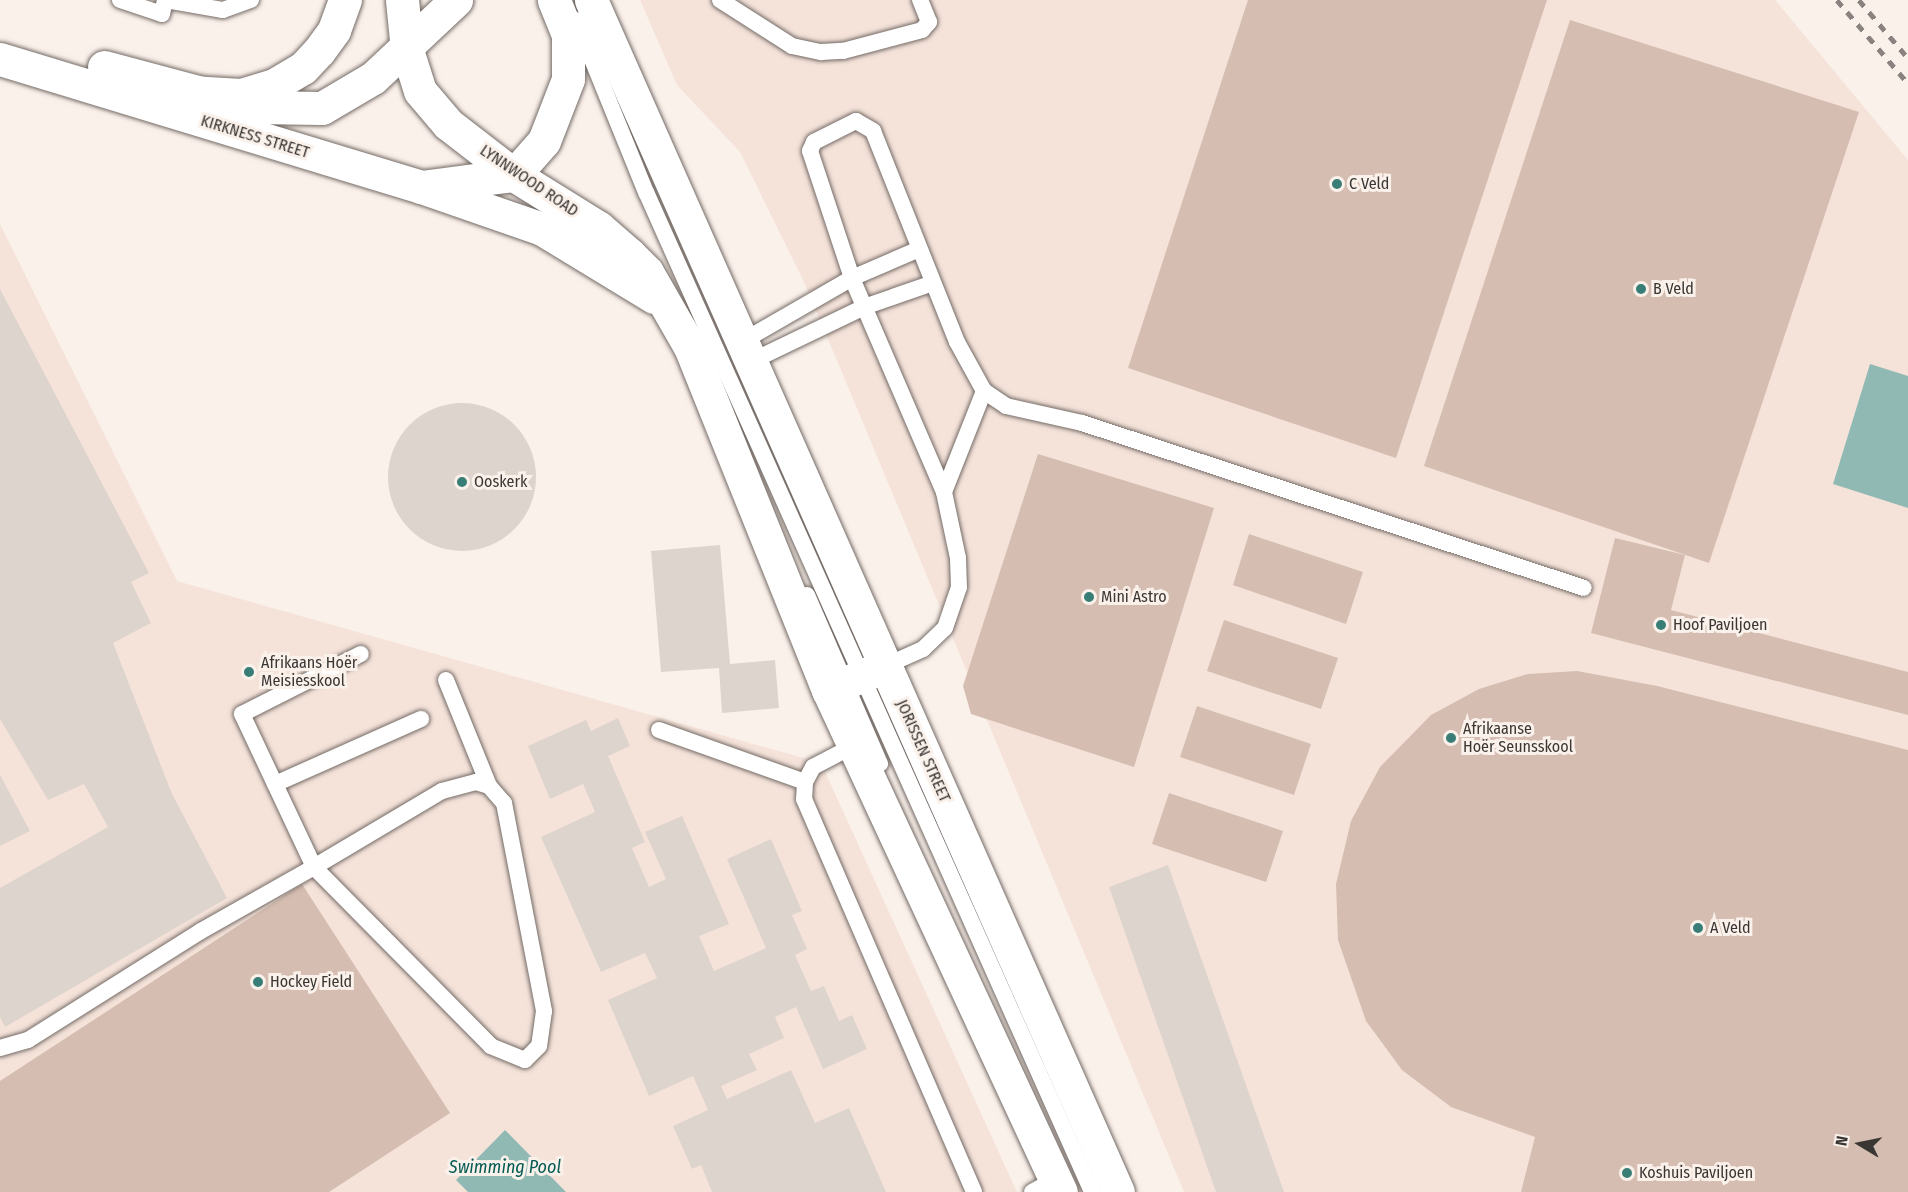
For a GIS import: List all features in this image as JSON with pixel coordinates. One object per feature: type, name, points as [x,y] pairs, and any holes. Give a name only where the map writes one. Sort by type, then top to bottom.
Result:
[{"type":"main road","points":[[190,92],[241,95],[276,84],[303,68],[334,30],[345,0]]},
{"type":"main road","name":"LYNNWOOD ROAD","points":[[402,0],[420,91],[448,124],[520,170],[599,228],[647,272],[663,302],[706,330]]},
{"type":"main road","name":"KIRKNESS STREET","points":[[0,37],[190,92],[254,107],[322,108],[351,95],[410,46],[456,0]]},
{"type":"main road","points":[[520,170],[559,111],[568,79],[568,35],[554,0]]},
{"type":"main road","points":[[591,0],[706,330]]},
{"type":"main road","name":"KIRKNESS STREET","points":[[0,59],[421,187],[520,170]]},
{"type":"main road","points":[[421,187],[542,229],[663,302]]},
{"type":"main road","name":"JORISSEN STREET","points":[[706,330],[748,351],[855,678],[853,746],[1055,1189]]},
{"type":"main road","name":"JORISSEN STREET","points":[[706,330],[855,678],[1118,1192]]},
{"type":"lane","points":[[120,0],[162,14],[166,0],[223,10],[252,0]]},
{"type":"lane","name":"LYNNWOOD ROAD","points":[[410,46],[411,0]]},
{"type":"lane","points":[[568,0],[706,330]]},
{"type":"lane","points":[[720,0],[792,46],[821,52],[922,30],[929,22],[920,0]]},
{"type":"lane","points":[[855,678],[936,639],[955,610],[958,558],[944,492],[852,278],[813,163],[814,142],[856,121],[873,131],[930,284],[984,391],[1006,406],[1082,423],[1584,588]]},
{"type":"lane","name":"LYNNWOOD ROAD","points":[[520,170],[606,215],[656,266],[706,330]]},
{"type":"lane","points":[[748,351],[852,278],[917,250]]},
{"type":"lane","points":[[748,351],[930,284]]},
{"type":"lane","points":[[944,492],[984,391]]},
{"type":"lane","points":[[361,654],[242,714],[314,867],[491,1046],[525,1060],[539,1046],[544,1011],[504,803],[489,786],[446,680]]},
{"type":"lane","name":"JORISSEN STREET","points":[[855,678],[1055,1189]]},
{"type":"lane","name":"JORISSEN STREET","points":[[855,678],[1092,1192]]},
{"type":"lane","points":[[275,784],[421,719]]},
{"type":"lane","points":[[658,730],[805,782]]},
{"type":"lane","points":[[853,746],[813,767],[805,782],[804,799],[974,1192]]},
{"type":"lane","points":[[0,1048],[28,1040],[201,931],[442,791],[476,782],[489,786]]},
{"type":"shaded area","name":"Afrikaanse Hoër Seunsskool","points":[[640,0],[1775,0],[1908,160],[1908,1192],[1184,1192],[805,284],[740,152],[677,85]]},
{"type":"shaded area","name":"C Veld","points":[[1248,0],[1547,0],[1396,458],[1128,368]]},
{"type":"shaded area","name":"B Veld","points":[[1570,20],[1859,112],[1709,563],[1424,466]]},
{"type":"shaded area","name":"Afrikaans Hoër Meisiesskool","points":[[0,224],[177,581],[821,763],[1017,1192],[0,1192]]},
{"type":"shaded area","name":"Mini Astro","points":[[1038,454],[1214,508],[1134,767],[971,714],[963,686]]},
{"type":"shaded area","points":[[1249,534],[1363,572],[1346,624],[1233,585]]},
{"type":"shaded area","name":"Hoof Paviljoen","points":[[1615,538],[1685,555],[1671,610],[1908,672],[1908,715],[1591,633]]},
{"type":"shaded area","points":[[1224,620],[1338,658],[1321,709],[1207,671]]},
{"type":"shaded area","points":[[1577,671],[1657,686],[1908,750],[1908,1192],[1521,1192],[1535,1137],[1451,1107],[1402,1070],[1366,1021],[1338,940],[1336,884],[1351,821],[1380,767],[1431,715],[1479,689],[1528,674]]},
{"type":"shaded area","points":[[1197,706],[1311,744],[1294,795],[1180,757]]},
{"type":"shaded area","points":[[1169,793],[1283,831],[1266,882],[1152,844]]},
{"type":"shaded area","name":"Hockey Field","points":[[302,884],[450,1113],[329,1192],[0,1192],[0,1081]]},
{"type":"water","points":[[1870,364],[1908,376],[1908,508],[1833,484]]},
{"type":"water","name":"Swimming Pool","points":[[505,1130],[566,1192],[468,1192],[456,1180]]},
{"type":"building","points":[[0,289],[149,573],[131,582],[151,623],[113,643],[172,794],[227,898],[5,1027],[0,1017],[0,888],[108,827],[84,784],[48,800],[0,719]]},
{"type":"building","name":"Ooskerk","points":[[462,403],[476,404],[490,409],[503,415],[514,425],[524,436],[530,449],[535,463],[535,491],[530,505],[524,518],[514,529],[503,539],[490,545],[476,550],[462,551],[448,550],[434,545],[421,539],[410,529],[400,518],[394,505],[389,491],[388,477],[389,463],[394,449],[400,436],[410,425],[421,415],[434,409],[448,404]]},
{"type":"building","points":[[720,545],[730,664],[775,660],[779,708],[722,713],[719,668],[661,672],[651,551]]},
{"type":"building","points":[[618,718],[630,746],[608,756],[645,842],[632,848],[649,887],[666,879],[645,832],[682,816],[729,924],[699,936],[714,971],[766,948],[727,859],[771,839],[802,911],[792,915],[807,949],[795,955],[811,991],[824,986],[839,1021],[852,1015],[867,1049],[823,1069],[796,1007],[775,1017],[784,1038],[749,1054],[757,1070],[721,1086],[727,1099],[791,1070],[815,1123],[849,1108],[886,1192],[712,1192],[701,1165],[692,1169],[673,1126],[708,1110],[693,1076],[649,1096],[608,1000],[657,978],[645,953],[601,972],[541,837],[595,812],[583,784],[550,799],[528,746],[586,720],[591,731]]},
{"type":"building","points":[[0,775],[30,831],[0,846]]},
{"type":"building","points":[[1168,865],[1284,1192],[1216,1192],[1109,887]]},
{"type":"railway","points":[[1837,0],[1908,83]]},
{"type":"railway","points":[[1859,0],[1908,58]]},
{"type":"place","name":"C Veld","points":[[1337,184]]},
{"type":"place","name":"B Veld","points":[[1641,289]]},
{"type":"place","name":"Ooskerk","points":[[462,482]]},
{"type":"place","name":"Mini Astro","points":[[1089,597]]},
{"type":"place","name":"Hoof Paviljoen","points":[[1661,625]]},
{"type":"place","name":"Afrikaans Hoër Meisiesskool","points":[[249,672]]},
{"type":"place","name":"Afrikaanse Hoër Seunsskool","points":[[1451,738]]},
{"type":"place","name":"A Veld","points":[[1698,928]]},
{"type":"place","name":"Hockey Field","points":[[258,982]]},
{"type":"place","name":"Koshuis Paviljoen","points":[[1627,1173]]}]
